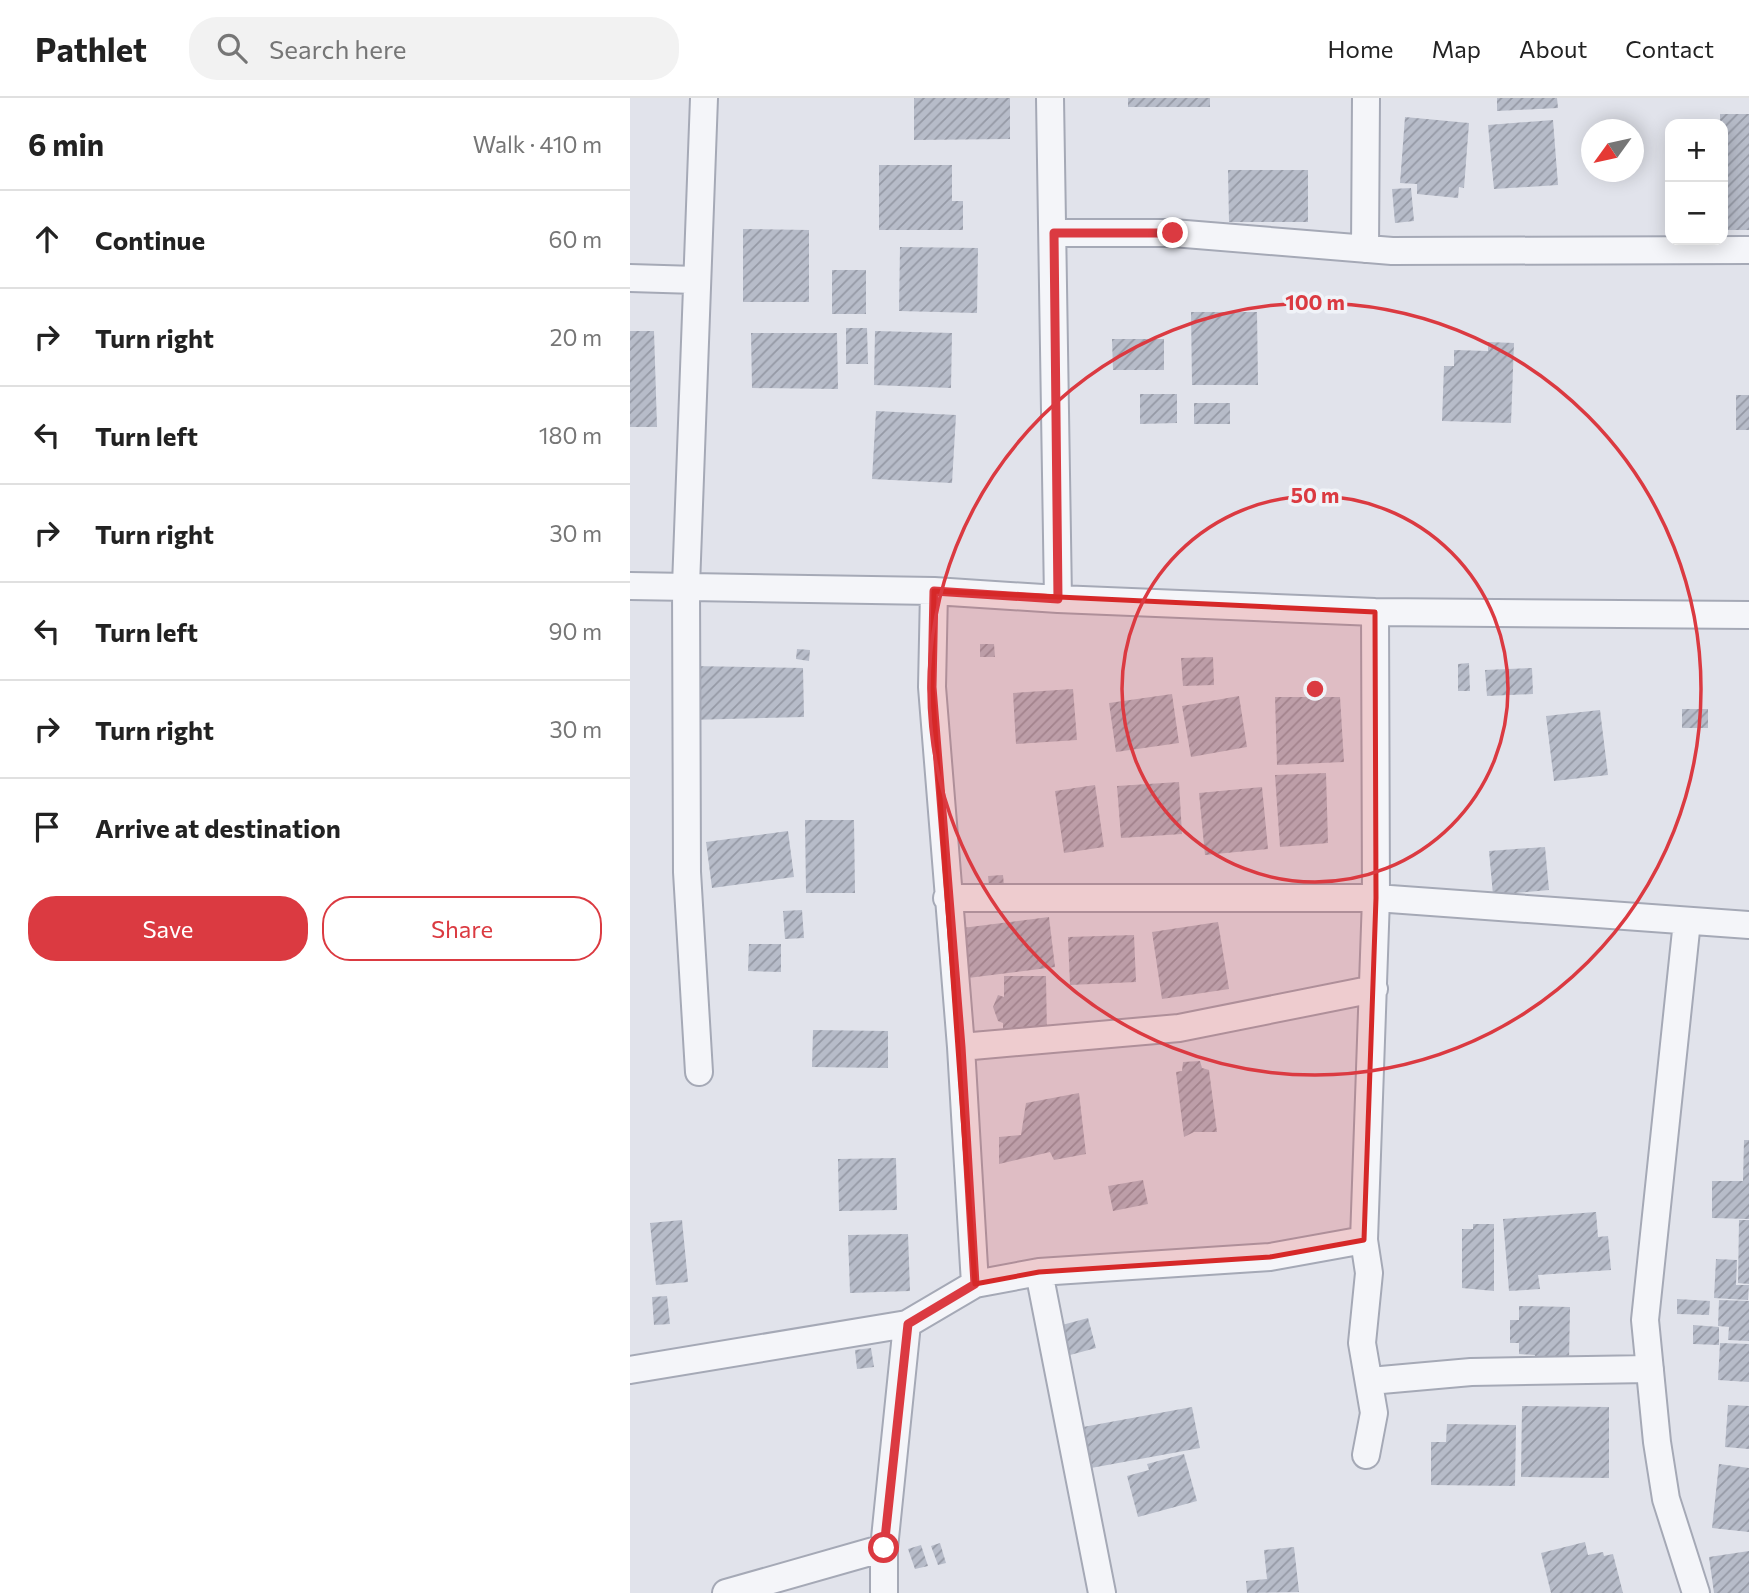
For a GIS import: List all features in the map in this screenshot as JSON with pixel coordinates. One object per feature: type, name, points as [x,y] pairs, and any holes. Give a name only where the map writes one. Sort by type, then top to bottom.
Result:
[{"type":"street","points":[[699,1072],[687,872],[686,586],[704,98]]},
{"type":"street","points":[[1051,98],[1058,599]]},
{"type":"street","points":[[1365,249],[1366,98]]},
{"type":"street","points":[[1054,233],[1173,233],[1365,249],[1749,250]]},
{"type":"street","points":[[630,278],[696,280]]},
{"type":"street","points":[[630,586],[934,591],[1375,612],[1749,615]]},
{"type":"street","points":[[934,591],[932,687],[961,1047],[975,1284]]},
{"type":"street","points":[[1366,1455],[1374,1413],[1362,1343],[1369,1273],[1364,1240],[1376,898],[1375,612]]},
{"type":"street","points":[[947,898],[1376,898],[1749,925]]},
{"type":"street","points":[[1687,921],[1649,1270],[1646,1320],[1666,1499],[1696,1593]]},
{"type":"street","points":[[961,1047],[1180,1028],[1374,989]]},
{"type":"street","points":[[630,1370],[908,1324],[975,1284],[1039,1272],[1270,1257],[1364,1240]]},
{"type":"street","points":[[1039,1272],[1102,1593]]},
{"type":"street","points":[[884,1593],[884,1548],[908,1324]]},
{"type":"street","points":[[1370,1381],[1471,1372],[1650,1369]]},
{"type":"street","points":[[726,1593],[884,1548]]},
{"type":"highlighted area","points":[[934,591],[1375,612],[1376,898],[1364,1240],[1270,1257],[1039,1272],[975,1284],[932,687]]},
{"type":"building","points":[[914,98],[1010,98],[1010,139],[914,140]]},
{"type":"building","points":[[1128,98],[1210,98],[1210,107],[1128,107]]},
{"type":"building","points":[[1497,98],[1557,98],[1558,108],[1497,111]]},
{"type":"building","points":[[1720,114],[1749,114],[1749,230],[1728,230],[1728,119],[1720,119]]},
{"type":"building","points":[[1405,117],[1469,123],[1464,188],[1459,187],[1458,198],[1417,194],[1417,184],[1400,183]]},
{"type":"building","points":[[1553,120],[1558,185],[1494,189],[1488,125]]},
{"type":"building","points":[[879,165],[952,165],[952,201],[963,201],[963,230],[879,230]]},
{"type":"building","points":[[1228,170],[1308,170],[1308,222],[1229,222]]},
{"type":"building","points":[[1411,188],[1414,221],[1395,223],[1392,189]]},
{"type":"building","points":[[743,229],[809,230],[809,302],[743,302]]},
{"type":"building","points":[[900,247],[978,248],[977,313],[899,311]]},
{"type":"building","points":[[832,270],[866,270],[866,314],[832,314]]},
{"type":"building","points":[[1191,312],[1257,312],[1258,385],[1192,385]]},
{"type":"building","points":[[846,328],[867,328],[868,364],[846,364]]},
{"type":"building","points":[[630,331],[654,331],[657,427],[630,427]]},
{"type":"building","points":[[875,331],[952,333],[951,388],[874,385]]},
{"type":"building","points":[[751,333],[837,333],[838,389],[752,388]]},
{"type":"building","points":[[1112,339],[1164,339],[1164,370],[1113,370]]},
{"type":"building","points":[[1488,342],[1514,343],[1511,423],[1442,421],[1444,366],[1454,366],[1454,350],[1488,351]]},
{"type":"building","points":[[1140,394],[1177,394],[1177,423],[1140,424]]},
{"type":"building","points":[[1736,395],[1749,395],[1749,430],[1736,430]]},
{"type":"building","points":[[1194,403],[1230,403],[1230,424],[1194,424]]},
{"type":"building","points":[[876,411],[956,415],[952,483],[872,479]]},
{"type":"building","points":[[980,644],[994,644],[995,657],[980,657]]},
{"type":"building","points":[[797,649],[810,650],[809,661],[796,659]]},
{"type":"building","points":[[1213,657],[1214,685],[1183,686],[1181,658]]},
{"type":"building","points":[[1469,663],[1470,691],[1458,691],[1458,664]]},
{"type":"building","points":[[691,666],[803,668],[804,717],[690,720]]},
{"type":"building","points":[[1532,668],[1533,694],[1487,696],[1485,670]]},
{"type":"building","points":[[1073,689],[1077,740],[1016,744],[1013,693]]},
{"type":"building","points":[[1172,694],[1179,743],[1116,752],[1109,703]]},
{"type":"building","points":[[1239,696],[1247,747],[1191,757],[1182,706]]},
{"type":"building","points":[[1275,697],[1340,697],[1344,762],[1277,765]]},
{"type":"building","points":[[1682,709],[1708,709],[1708,728],[1682,728]]},
{"type":"building","points":[[1600,710],[1608,775],[1554,781],[1546,716]]},
{"type":"building","points":[[1326,773],[1328,843],[1280,847],[1275,775]]},
{"type":"building","points":[[1179,782],[1182,834],[1121,838],[1117,786]]},
{"type":"building","points":[[1095,785],[1104,847],[1064,853],[1055,791]]},
{"type":"building","points":[[1262,787],[1268,849],[1205,855],[1199,793]]},
{"type":"building","points":[[805,820],[854,820],[855,893],[806,893]]},
{"type":"building","points":[[788,831],[794,877],[712,888],[706,842]]},
{"type":"building","points":[[1545,847],[1549,890],[1493,895],[1489,851]]},
{"type":"building","points":[[1003,875],[1004,886],[989,886],[988,876]]},
{"type":"building","points":[[802,910],[804,938],[785,939],[783,911]]},
{"type":"building","points":[[1049,917],[1055,967],[968,978],[962,928]]},
{"type":"building","points":[[1218,922],[1229,989],[1162,999],[1152,932]]},
{"type":"building","points":[[1134,935],[1136,982],[1070,985],[1068,937]]},
{"type":"building","points":[[749,944],[781,944],[781,972],[748,971]]},
{"type":"building","points":[[1004,976],[1046,976],[1047,1036],[1003,1035],[1003,1023],[998,1021],[993,1007],[998,995],[1004,997]]},
{"type":"building","points":[[813,1030],[888,1031],[888,1068],[812,1067]]},
{"type":"building","points":[[1200,1061],[1202,1068],[1209,1070],[1217,1132],[1194,1132],[1184,1137],[1176,1072],[1182,1071],[1183,1062]]},
{"type":"building","points":[[1079,1093],[1086,1154],[1054,1160],[1050,1152],[999,1164],[999,1137],[1021,1135],[1026,1103]]},
{"type":"building","points":[[1744,1140],[1749,1140],[1749,1219],[1712,1218],[1712,1181],[1743,1181]]},
{"type":"building","points":[[896,1158],[897,1210],[839,1211],[838,1159]]},
{"type":"building","points":[[1143,1180],[1148,1204],[1113,1211],[1108,1186]]},
{"type":"building","points":[[1596,1212],[1598,1237],[1608,1236],[1611,1270],[1538,1275],[1540,1289],[1509,1291],[1503,1219]]},
{"type":"building","points":[[682,1220],[688,1282],[656,1285],[650,1223]]},
{"type":"building","points":[[1739,1220],[1749,1220],[1749,1284],[1738,1283]]},
{"type":"building","points":[[1473,1224],[1494,1224],[1494,1291],[1462,1288],[1462,1229],[1473,1229]]},
{"type":"building","points":[[908,1234],[910,1291],[850,1293],[848,1235]]},
{"type":"building","points":[[1716,1259],[1737,1260],[1736,1285],[1749,1285],[1748,1300],[1714,1298]]},
{"type":"building","points":[[667,1296],[670,1324],[654,1325],[652,1297]]},
{"type":"building","points":[[1677,1299],[1710,1301],[1709,1315],[1677,1314]]},
{"type":"building","points":[[1719,1300],[1749,1301],[1749,1341],[1728,1340],[1729,1327],[1718,1326]]},
{"type":"building","points":[[1519,1306],[1570,1307],[1569,1363],[1534,1362],[1535,1355],[1519,1354],[1519,1343],[1510,1343],[1510,1320],[1519,1320]]},
{"type":"building","points":[[1088,1318],[1096,1348],[1070,1355],[1062,1325]]},
{"type":"building","points":[[1693,1325],[1719,1327],[1719,1345],[1693,1344]]},
{"type":"building","points":[[1720,1343],[1749,1344],[1749,1382],[1718,1380]]},
{"type":"building","points":[[871,1348],[874,1367],[857,1369],[855,1350]]},
{"type":"building","points":[[1728,1405],[1749,1406],[1749,1449],[1725,1447]]},
{"type":"building","points":[[1522,1406],[1609,1407],[1609,1478],[1521,1477]]},
{"type":"building","points":[[1192,1407],[1200,1448],[1091,1468],[1083,1427]]},
{"type":"building","points":[[1447,1424],[1516,1425],[1515,1486],[1431,1485],[1431,1442],[1446,1442]]},
{"type":"building","points":[[1184,1454],[1197,1501],[1138,1517],[1127,1476],[1149,1470],[1147,1464]]},
{"type":"building","points":[[1719,1464],[1749,1468],[1749,1532],[1712,1528]]},
{"type":"building","points":[[1585,1542],[1588,1555],[1603,1552],[1604,1556],[1613,1554],[1623,1593],[1551,1593],[1541,1553]]},
{"type":"building","points":[[940,1543],[946,1563],[938,1565],[931,1546]]},
{"type":"building","points":[[921,1545],[928,1566],[915,1569],[908,1549]]},
{"type":"building","points":[[1294,1547],[1299,1592],[1247,1593],[1246,1581],[1267,1579],[1264,1550]]},
{"type":"building","points":[[1749,1551],[1749,1593],[1714,1593],[1709,1557]]},
{"type":"route","points":[[884,1548],[908,1324],[975,1284],[961,1047],[932,687],[934,591],[1058,599],[1054,233],[1173,233]]}]
